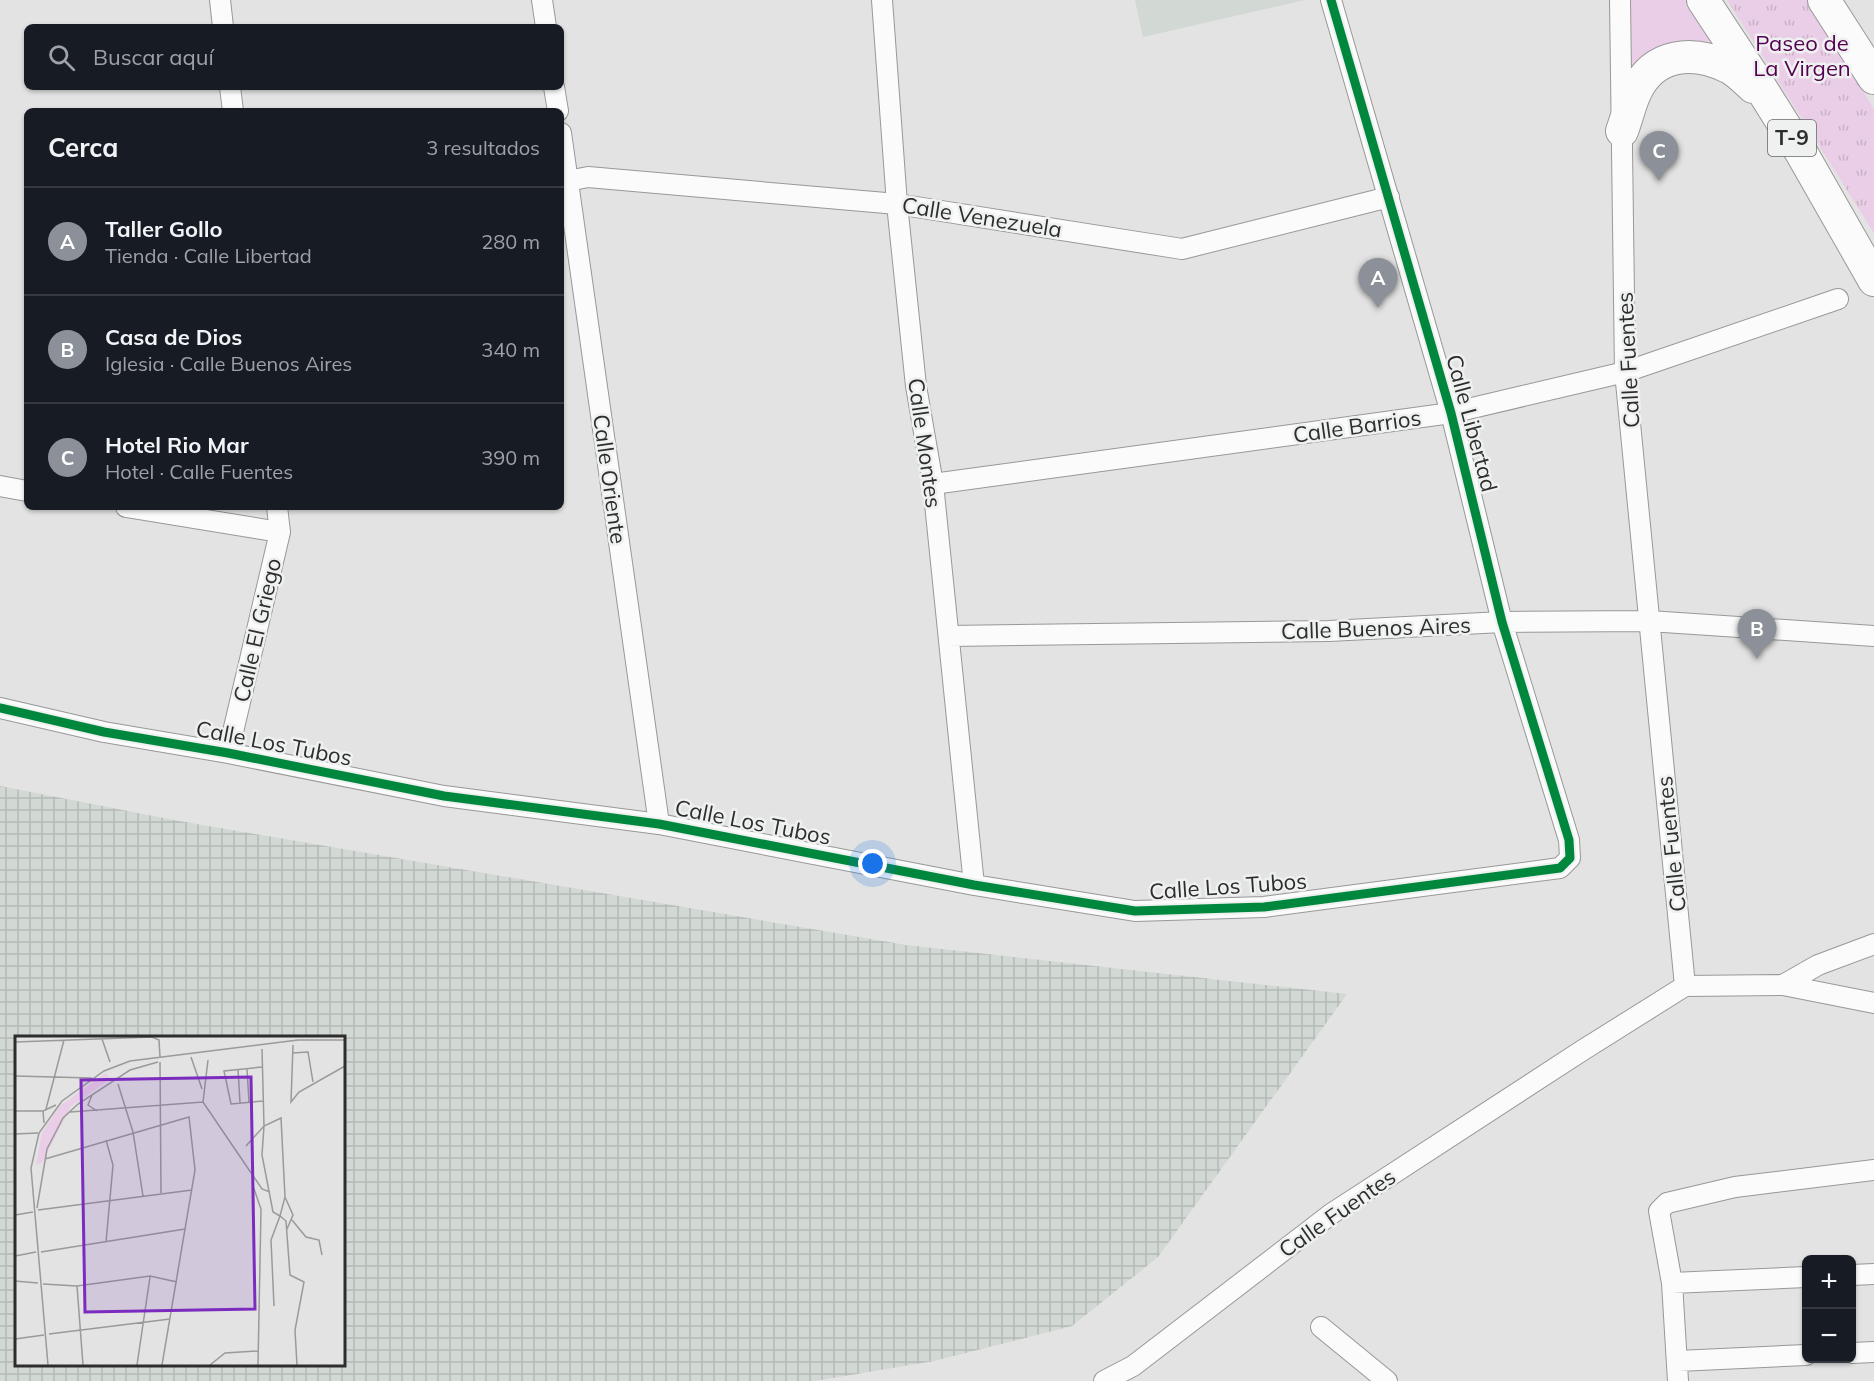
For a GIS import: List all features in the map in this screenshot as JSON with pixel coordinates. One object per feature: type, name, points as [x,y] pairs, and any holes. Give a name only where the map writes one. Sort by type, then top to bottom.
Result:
[{"type":"highway","name":"T-9","points":[[1703,0],[1801,152],[1874,280]]},
{"type":"highway","points":[[1824,0],[1874,78]]},
{"type":"highway","points":[[1623,131],[1636,90],[1652,70],[1675,57],[1702,57],[1730,67],[1768,100]]},
{"type":"highway","name":"T-9","points":[[1838,218],[1874,249]]},
{"type":"street","points":[[220,0],[223,24]]},
{"type":"street","points":[[542,0],[546,24]]},
{"type":"street","name":"Calle Montes","points":[[882,0],[897,204],[916,386],[933,484],[974,885]]},
{"type":"street","name":"Calle Libertad","points":[[1331,0],[1451,413],[1502,622],[1569,840],[1570,858]]},
{"type":"street","name":"Calle Fuentes","points":[[1104,1381],[1133,1366],[1331,1214],[1582,1050],[1685,986],[1625,372],[1620,0]]},
{"type":"street","points":[[230,90],[232,108]]},
{"type":"street","points":[[554,90],[558,108]]},
{"type":"street","name":"Calle Oriente","points":[[564,154],[658,824]]},
{"type":"street","name":"Calle Venezuela","points":[[568,181],[588,177],[897,204],[1182,249],[1389,197]]},
{"type":"street","name":"Calle Barrios","points":[[933,484],[1451,413],[1625,372],[1839,299]]},
{"type":"street","points":[[0,486],[24,490]]},
{"type":"street","points":[[144,510],[280,532]]},
{"type":"street","name":"Calle El Griego","points":[[228,753],[280,532],[278,510]]},
{"type":"street","name":"Calle Buenos Aires","points":[[949,636],[1329,631],[1502,622],[1649,621],[1874,636]]},
{"type":"street","name":"Calle Los Tubos","points":[[0,708],[104,732],[228,753],[444,796],[658,824],[974,885],[1135,911],[1264,907],[1560,868],[1570,858]]},
{"type":"street","points":[[1783,985],[1818,965],[1874,944]]},
{"type":"street","points":[[1685,986],[1783,985],[1874,1003]]},
{"type":"street","points":[[1678,1381],[1672,1283],[1659,1211],[1667,1203],[1735,1187],[1874,1170]]},
{"type":"street","points":[[1856,1275],[1874,1274]]},
{"type":"street","points":[[1672,1283],[1802,1277]]},
{"type":"street","points":[[1321,1326],[1387,1381]]},
{"type":"street","points":[[1856,1353],[1874,1352]]},
{"type":"street","points":[[1678,1361],[1802,1355]]},
{"type":"shaded area","points":[[1135,0],[1305,0],[1143,37]]},
{"type":"shaded area","points":[[0,786],[179,821],[906,945],[1347,994],[1158,1257],[1072,1326],[934,1361],[815,1381],[0,1381]]},
{"type":"green space","points":[[1628,0],[1689,0],[1722,50],[1632,85]]},
{"type":"green space","name":"Paseo de La Virgen","points":[[1727,0],[1807,0],[1874,109],[1874,233]]},
{"type":"cycle path","points":[[0,708],[104,732],[228,753],[444,796],[659,824],[974,885],[1135,911],[1264,907],[1560,868],[1570,858],[1569,840],[1502,622],[1451,413],[1331,0]]},
{"type":"place","name":"Hotel Rio Mar","points":[[1659,181]]},
{"type":"place","name":"Taller Gollo","points":[[1378,308]]},
{"type":"place","name":"Casa de Dios","points":[[1757,659]]}]
